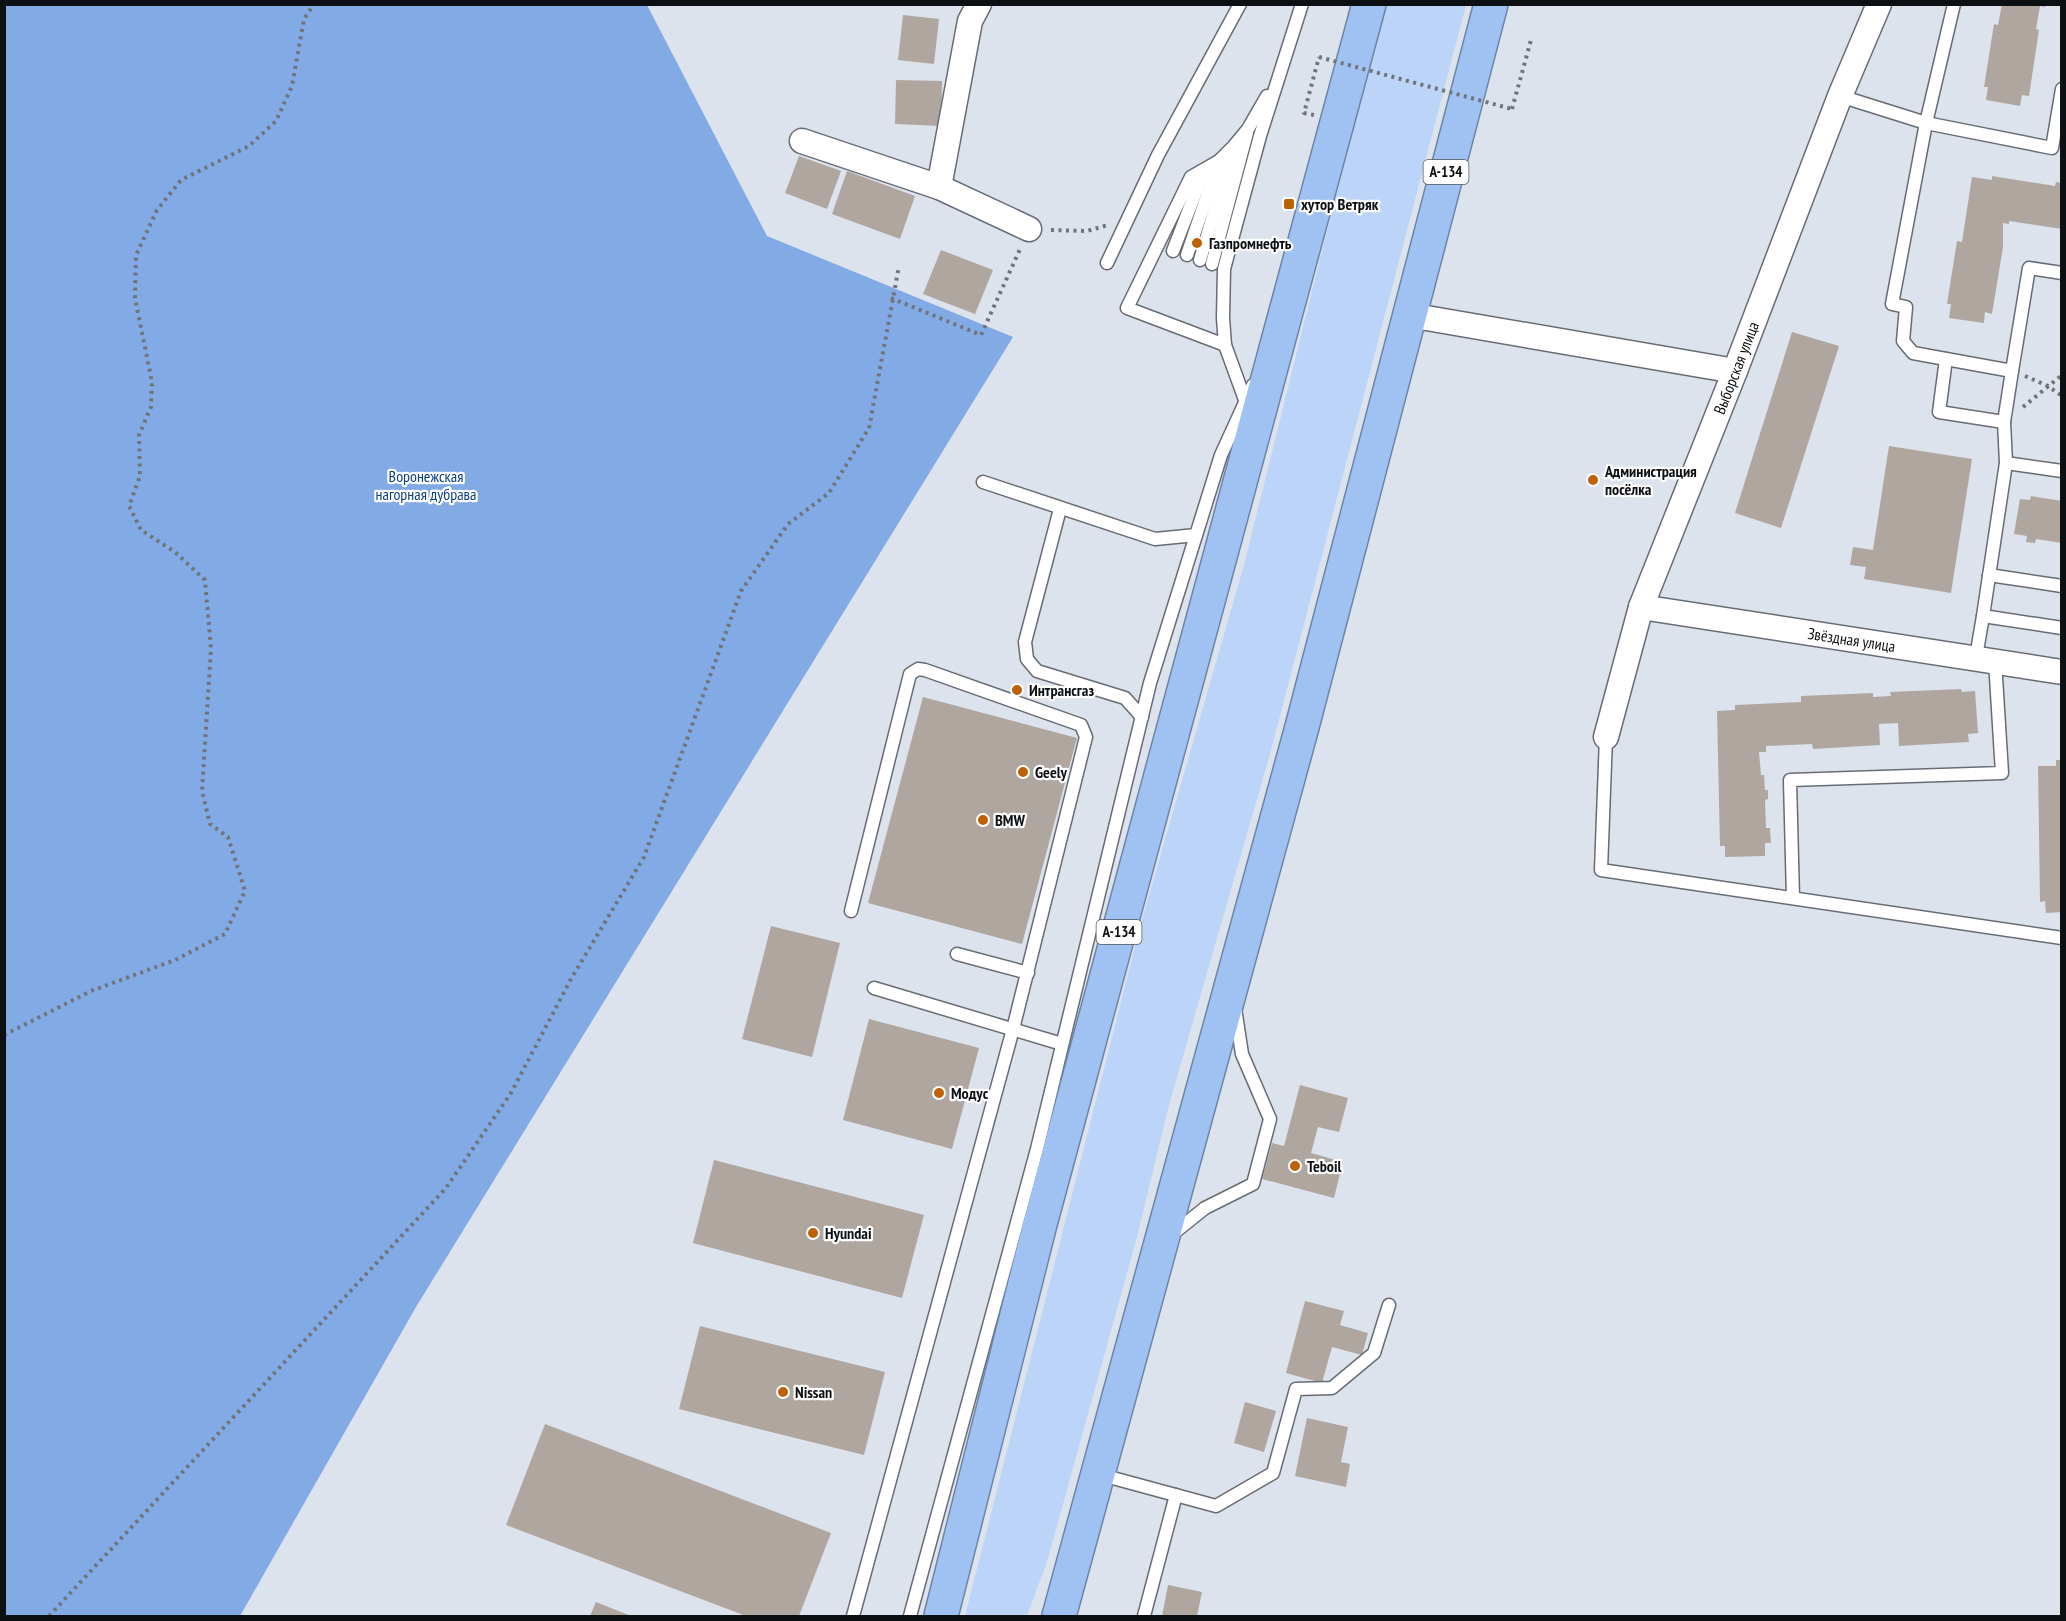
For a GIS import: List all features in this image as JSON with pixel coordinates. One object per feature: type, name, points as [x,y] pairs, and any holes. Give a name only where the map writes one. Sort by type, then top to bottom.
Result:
[{"type":"highway","name":"А-134","points":[[941,1617],[1043,1213],[1369,4]]},
{"type":"highway","name":"А-134","points":[[1059,1617],[1302,727],[1491,4]]},
{"type":"street","points":[[939,187],[970,21],[979,4]]},
{"type":"street","name":"Выборская улица","points":[[1606,737],[1641,607],[1735,371],[1840,96],[1879,4]]},
{"type":"street","points":[[802,141],[939,187],[1029,230]]},
{"type":"street","points":[[1409,315],[1735,371]]},
{"type":"street","name":"Звёздная улица","points":[[1641,607],[2061,672]]},
{"type":"lane","points":[[1107,263],[1126,228],[1158,156],[1240,4]]},
{"type":"lane","points":[[1218,267],[1302,4]]},
{"type":"lane","points":[[1954,4],[1926,123],[1892,304],[1906,307],[1902,341],[1913,353],[2012,371]]},
{"type":"lane","points":[[1225,345],[1127,308],[1191,177],[1219,161],[1233,147],[1248,129],[1279,77]]},
{"type":"lane","points":[[1840,96],[1926,123],[2052,148],[2061,89]]},
{"type":"lane","points":[[1245,400],[1225,345],[1218,267],[1248,129]]},
{"type":"lane","points":[[1200,260],[1233,147]]},
{"type":"lane","points":[[1187,255],[1219,161]]},
{"type":"lane","points":[[1173,251],[1204,171]]},
{"type":"lane","points":[[1157,246],[1218,267]]},
{"type":"lane","points":[[1793,898],[1790,780],[2002,773],[1986,659],[1983,616],[2006,463],[2004,422],[2029,268],[2061,273]]},
{"type":"lane","points":[[910,1617],[1037,1149],[1142,717],[1221,455],[1245,400],[1281,334]]},
{"type":"lane","points":[[1946,359],[1939,412],[2004,422]]},
{"type":"lane","points":[[2006,463],[2061,471]]},
{"type":"lane","points":[[983,482],[1060,509],[1155,538],[1196,535]]},
{"type":"lane","points":[[1060,509],[1024,642],[1027,659],[1037,671],[1125,698],[1142,717]]},
{"type":"lane","points":[[1989,575],[2061,586]]},
{"type":"lane","points":[[1983,616],[2061,628]]},
{"type":"lane","points":[[851,911],[910,674],[918,669],[925,670],[1081,725],[1085,730],[1086,737],[1028,973],[853,1617]]},
{"type":"lane","points":[[1606,737],[1601,870],[2061,938]]},
{"type":"lane","points":[[957,954],[1028,973]]},
{"type":"lane","points":[[1160,1245],[1205,1208],[1253,1184],[1270,1119],[1242,1054],[1232,983]]},
{"type":"lane","points":[[874,988],[1062,1044]]},
{"type":"lane","points":[[1098,1474],[1215,1506],[1273,1473],[1296,1389],[1332,1388],[1374,1353],[1389,1305]]},
{"type":"lane","points":[[1144,1617],[1176,1495]]},
{"type":"path","points":[[4,1035],[91,991],[175,960],[225,934],[244,891],[228,837],[210,824],[202,791],[211,649],[204,580],[175,552],[141,530],[129,506],[140,476],[139,435],[152,407],[152,382],[135,298],[136,255],[157,210],[181,180],[249,146],[276,121],[292,86],[304,19],[314,4]]},
{"type":"path","points":[[1314,115],[1304,113],[1319,57],[1512,108],[1531,39]]},
{"type":"path","points":[[891,298],[981,335],[1029,230],[1087,231],[1102,224],[1126,228]]},
{"type":"path","points":[[49,1617],[446,1188],[511,1093],[571,979],[644,857],[741,591],[788,524],[829,493],[869,428],[898,266]]},
{"type":"path","points":[[2012,371],[2048,386],[2061,396]]},
{"type":"path","points":[[2004,422],[2061,375]]},
{"type":"shaded area","points":[[1383,5],[1466,5],[1270,754],[1169,1105],[1137,1237],[1047,1562],[1027,1616],[965,1616],[1141,923],[1244,565]]},
{"type":"green space","name":"Воронежская нагорная дубрава","points":[[5,4],[647,5],[767,236],[1013,337],[416,1307],[240,1616],[5,1616]]},
{"type":"building","points":[[2002,4],[2046,4],[2045,7],[2040,6],[2036,29],[2039,30],[2029,96],[2022,95],[2020,106],[1986,100],[1988,87],[1984,87],[1994,24],[1998,25]]},
{"type":"building","points":[[903,15],[939,19],[934,64],[898,60]]},
{"type":"building","points":[[896,80],[942,81],[941,126],[895,124]]},
{"type":"building","points":[[799,156],[841,171],[827,209],[785,193]]},
{"type":"building","points":[[847,171],[915,196],[900,239],[832,214]]},
{"type":"building","points":[[1992,176],[2055,186],[2056,182],[2062,183],[2062,229],[2009,221],[2009,224],[2003,223],[2003,247],[1992,314],[1985,312],[1984,323],[1949,318],[1951,304],[1947,304],[1957,241],[1962,242],[1972,177],[1992,180]]},
{"type":"building","points":[[941,250],[993,270],[975,314],[923,294]]},
{"type":"building","points":[[1792,332],[1839,346],[1781,528],[1735,513]]},
{"type":"building","points":[[1889,446],[1972,459],[1951,593],[1864,579],[1866,567],[1850,565],[1853,547],[1873,550]]},
{"type":"building","points":[[2031,496],[2062,501],[2062,543],[2036,539],[2035,543],[2026,542],[2027,536],[2014,534],[2020,499],[2030,500]]},
{"type":"building","points":[[1961,689],[1962,692],[1975,691],[1978,733],[1968,734],[1969,742],[1899,746],[1898,723],[1879,724],[1880,745],[1813,749],[1812,744],[1766,746],[1766,752],[1759,752],[1761,775],[1764,775],[1765,790],[1768,790],[1768,799],[1765,800],[1766,828],[1770,828],[1771,843],[1765,843],[1765,856],[1725,857],[1725,846],[1720,846],[1717,711],[1735,710],[1735,705],[1801,702],[1801,696],[1873,693],[1873,697],[1891,696],[1890,692]]},
{"type":"building","points":[[923,697],[1077,738],[1022,944],[868,903]]},
{"type":"building","points":[[2056,760],[2062,760],[2062,912],[2046,913],[2045,901],[2040,902],[2038,766],[2056,766]]},
{"type":"building","points":[[771,926],[840,943],[812,1057],[742,1039]]},
{"type":"building","points":[[869,1019],[979,1048],[952,1149],[843,1120]]},
{"type":"building","points":[[1300,1085],[1348,1098],[1339,1132],[1318,1127],[1311,1153],[1343,1162],[1334,1198],[1262,1179],[1272,1143],[1284,1146]]},
{"type":"building","points":[[714,1160],[924,1215],[902,1298],[693,1243]]},
{"type":"building","points":[[1305,1301],[1344,1311],[1340,1325],[1368,1333],[1362,1355],[1332,1347],[1322,1383],[1286,1373]]},
{"type":"building","points":[[700,1326],[885,1372],[864,1455],[679,1409]]},
{"type":"building","points":[[1245,1402],[1276,1411],[1264,1452],[1234,1443]]},
{"type":"building","points":[[1307,1418],[1348,1427],[1341,1462],[1350,1464],[1346,1487],[1295,1476]]},
{"type":"building","points":[[545,1424],[831,1533],[799,1616],[746,1616],[506,1525]]},
{"type":"building","points":[[1168,1585],[1202,1592],[1197,1616],[1162,1616]]},
{"type":"building","points":[[596,1602],[631,1616],[590,1616]]},
{"type":"place","name":"хутор Ветряк","points":[[1289,204]]},
{"type":"place","name":"Газпромнефть","points":[[1197,243]]},
{"type":"place","name":"Администрация посёлка","points":[[1593,480]]},
{"type":"place","name":"Интрансгаз","points":[[1017,690]]},
{"type":"place","name":"Geely","points":[[1023,772]]},
{"type":"place","name":"BMW","points":[[983,820]]},
{"type":"place","name":"Модус","points":[[939,1093]]},
{"type":"place","name":"Teboil","points":[[1295,1166]]},
{"type":"place","name":"Hyundai","points":[[813,1233]]},
{"type":"place","name":"Nissan","points":[[783,1392]]}]
